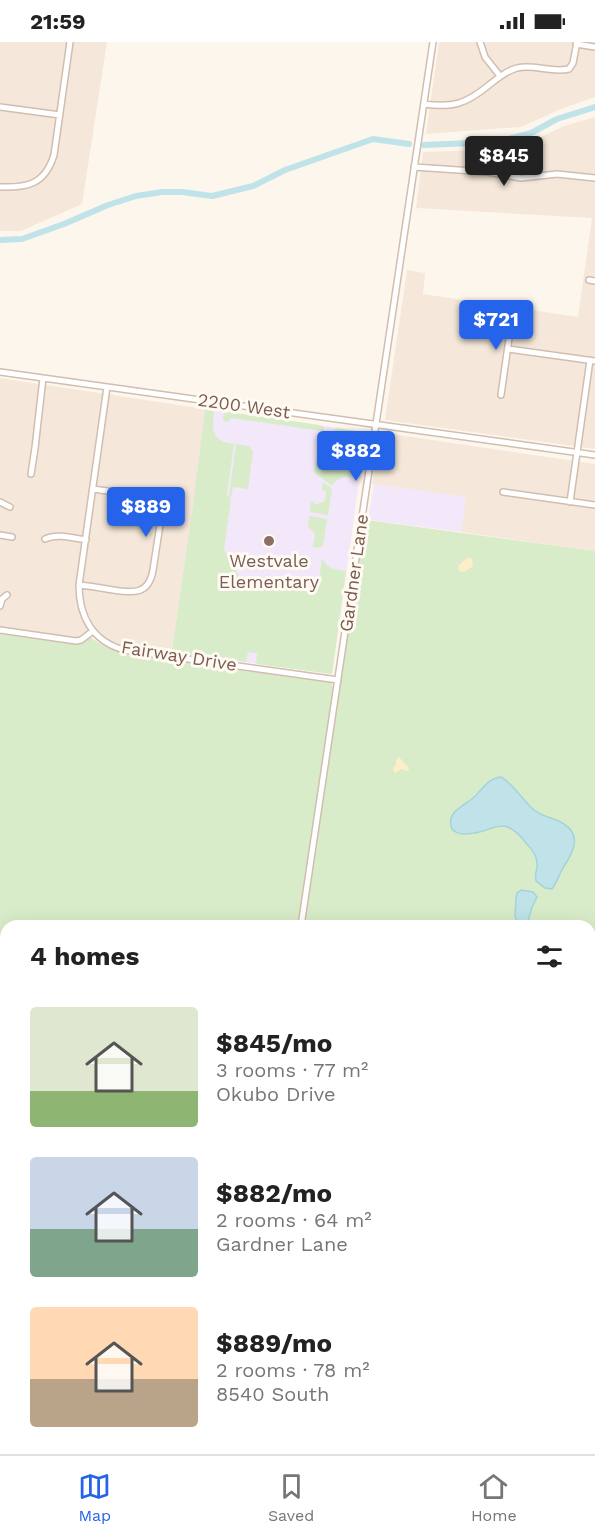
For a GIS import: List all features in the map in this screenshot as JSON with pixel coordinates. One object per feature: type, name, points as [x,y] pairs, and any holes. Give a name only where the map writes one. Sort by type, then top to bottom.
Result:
[{"type":"street","points":[[0,187],[28,185],[41,178],[47,171],[54,155],[70,42]]},
{"type":"street","name":"Gardner Lane","points":[[302,920],[433,42]]},
{"type":"street","points":[[480,42],[485,57],[500,76]]},
{"type":"street","points":[[424,104],[457,105],[477,95],[500,76],[519,68],[538,67],[565,70],[572,67],[577,43],[595,47]]},
{"type":"street","points":[[0,107],[60,115]]},
{"type":"street","points":[[414,167],[488,172],[522,178],[566,174],[595,178]]},
{"type":"street","points":[[501,395],[513,310]]},
{"type":"street","points":[[508,349],[592,360],[570,502]]},
{"type":"street","name":"2200 West","points":[[0,372],[595,455]]},
{"type":"street","points":[[31,474],[43,378]]},
{"type":"street","points":[[0,630],[72,640],[81,640],[93,631],[82,611],[79,598],[107,387]]},
{"type":"street","points":[[80,585],[135,592],[147,586],[153,570],[164,498],[93,489]]},
{"type":"street","points":[[502,492],[595,505]]},
{"type":"street","points":[[0,502],[10,507]]},
{"type":"street","points":[[0,535],[12,537]]},
{"type":"street","points":[[45,539],[57,536],[86,540]]},
{"type":"street","points":[[0,606],[7,595]]},
{"type":"street","name":"Fairway Drive","points":[[93,631],[108,644],[124,650],[338,680]]},
{"type":"shaded area","points":[[0,42],[107,42],[82,204],[21,231],[0,231]]},
{"type":"shaded area","points":[[439,42],[595,42],[595,97],[521,127],[426,134]]},
{"type":"shaded area","points":[[595,117],[595,449],[385,420],[407,270],[425,273],[423,294],[578,317],[592,218],[416,208],[423,152],[515,149],[564,126]]},
{"type":"shaded area","points":[[0,378],[205,409],[173,652],[118,644],[105,637],[92,625],[76,638],[0,627]]},
{"type":"shaded area","name":"Westvale Elementary","points":[[205,409],[366,433],[332,674],[173,652],[172,650]]},
{"type":"shaded area","points":[[385,433],[595,464],[595,551],[461,532],[465,497],[372,484],[380,438]]},
{"type":"shaded area","points":[[374,484],[466,497],[461,532],[368,520]]},
{"type":"green space","points":[[205,409],[214,412],[213,425],[217,438],[234,444],[227,495],[231,499],[224,549],[240,578],[318,588],[322,558],[332,568],[346,571],[332,674],[256,664],[257,653],[248,652],[246,662],[173,652],[172,650]]},
{"type":"green space","points":[[224,413],[319,425],[324,427],[323,433],[320,435],[322,431],[231,418],[225,422]]},
{"type":"green space","points":[[337,428],[366,434],[360,478],[344,477],[332,486],[314,472],[317,455],[328,449],[334,430]]},
{"type":"green space","points":[[236,444],[249,446],[253,451],[248,489],[233,487],[231,498],[229,495]]},
{"type":"green space","points":[[323,482],[332,489],[328,515],[310,512],[311,502],[313,501],[315,505],[325,501],[326,491],[322,490]]},
{"type":"green space","points":[[309,516],[327,519],[323,546],[313,547],[315,533],[308,527]]},
{"type":"green space","points":[[366,520],[595,551],[595,920],[0,920],[0,634],[77,644],[91,638],[122,653],[332,683],[332,686],[338,687]]},
{"type":"sand","points":[[468,557],[472,559],[473,566],[461,572],[458,569],[459,565]]},
{"type":"sand","points":[[398,757],[409,771],[401,769],[396,773],[393,771]]},
{"type":"water","points":[[501,777],[534,810],[564,824],[573,834],[572,851],[552,889],[545,888],[536,881],[537,860],[535,855],[510,828],[497,826],[465,834],[458,833],[452,828],[451,820],[454,812],[489,782]]},
{"type":"water","points":[[521,890],[533,892],[537,897],[528,920],[516,920],[517,893]]},
{"type":"waterway","points":[[424,145],[497,142],[531,133],[557,119],[595,107]]},
{"type":"waterway","points":[[0,240],[22,239],[136,196],[162,192],[212,196],[253,186],[285,170],[373,139],[409,144]]},
{"type":"place","name":"Westvale Elementary","points":[[269,541]]}]
